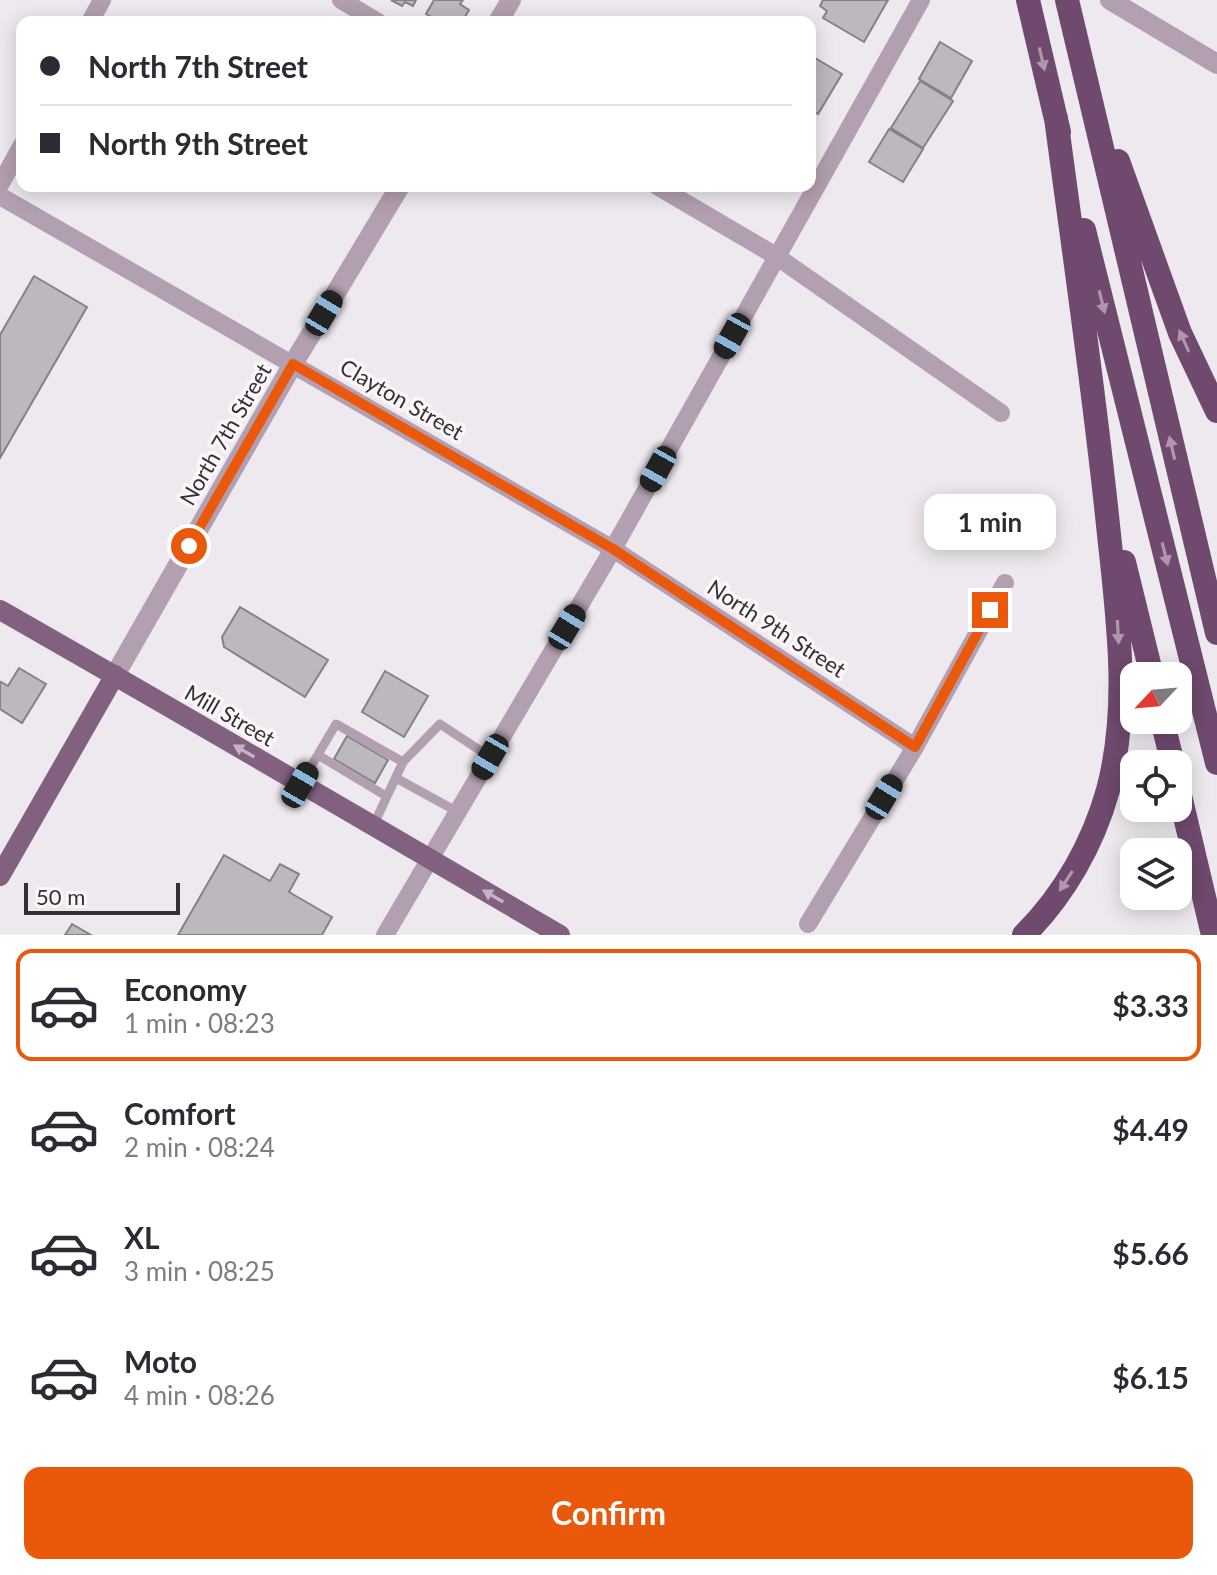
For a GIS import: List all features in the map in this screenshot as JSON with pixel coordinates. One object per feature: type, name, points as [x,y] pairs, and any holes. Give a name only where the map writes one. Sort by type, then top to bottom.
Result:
[{"type":"highway","points":[[1028,0],[1217,763]]},
{"type":"highway","points":[[1067,0],[1217,633]]},
{"type":"highway","points":[[1080,59],[1180,333],[1217,411]]},
{"type":"highway","points":[[1024,935],[1063,888],[1090,843],[1108,788],[1121,705],[1117,613],[1102,470],[1056,118]]},
{"type":"highway","points":[[1102,470],[1149,662]]},
{"type":"highway","points":[[1186,822],[1213,935]]},
{"type":"main road","name":"Mill Street","points":[[0,610],[300,785],[374,824],[560,935]]},
{"type":"main road","name":"North 7th Street","points":[[0,876],[115,675]]},
{"type":"street","points":[[341,0],[368,16]]},
{"type":"street","points":[[816,185],[921,0]]},
{"type":"street","points":[[1110,0],[1217,64]]},
{"type":"street","points":[[0,185],[16,156]]},
{"type":"street","name":"North 7th Street","points":[[115,675],[293,364],[396,192]]},
{"type":"street","points":[[667,192],[776,256],[1001,413]]},
{"type":"street","points":[[385,935],[613,549],[812,192]]},
{"type":"street","name":"Clayton Street","points":[[0,196],[613,549]]},
{"type":"street","name":"North 9th Street","points":[[613,549],[915,747]]},
{"type":"street","points":[[808,924],[915,747],[1005,583]]},
{"type":"lane","points":[[300,785],[336,724],[403,762]]},
{"type":"lane","points":[[374,824],[403,762],[440,724],[490,757]]},
{"type":"lane","points":[[318,755],[386,796]]},
{"type":"lane","points":[[396,778],[458,812]]},
{"type":"building","points":[[391,0],[416,0],[413,6],[405,2],[402,6]]},
{"type":"building","points":[[434,0],[463,0],[460,4],[469,10],[466,16],[426,14]]},
{"type":"building","points":[[823,0],[888,0],[864,42],[823,18],[827,11],[820,6]]},
{"type":"building","points":[[940,42],[972,61],[951,98],[919,79]]},
{"type":"building","points":[[816,59],[842,74],[816,113]]},
{"type":"building","points":[[920,81],[953,101],[923,148],[891,128]]},
{"type":"building","points":[[889,129],[923,149],[903,182],[869,162]]},
{"type":"building","points":[[34,276],[87,307],[0,458],[0,335]]},
{"type":"building","points":[[240,607],[328,660],[305,697],[224,647],[222,637]]},
{"type":"building","points":[[19,668],[46,684],[22,723],[0,709],[0,684],[8,686]]},
{"type":"building","points":[[385,671],[428,696],[404,737],[362,712]]},
{"type":"building","points":[[347,736],[388,760],[375,783],[334,759]]},
{"type":"building","points":[[224,855],[270,881],[280,864],[299,874],[289,892],[332,917],[322,935],[178,935]]},
{"type":"building","points":[[72,924],[91,935],[65,935]]},
{"type":"route","points":[[189,546],[293,364],[613,549],[915,747],[990,610]]}]
